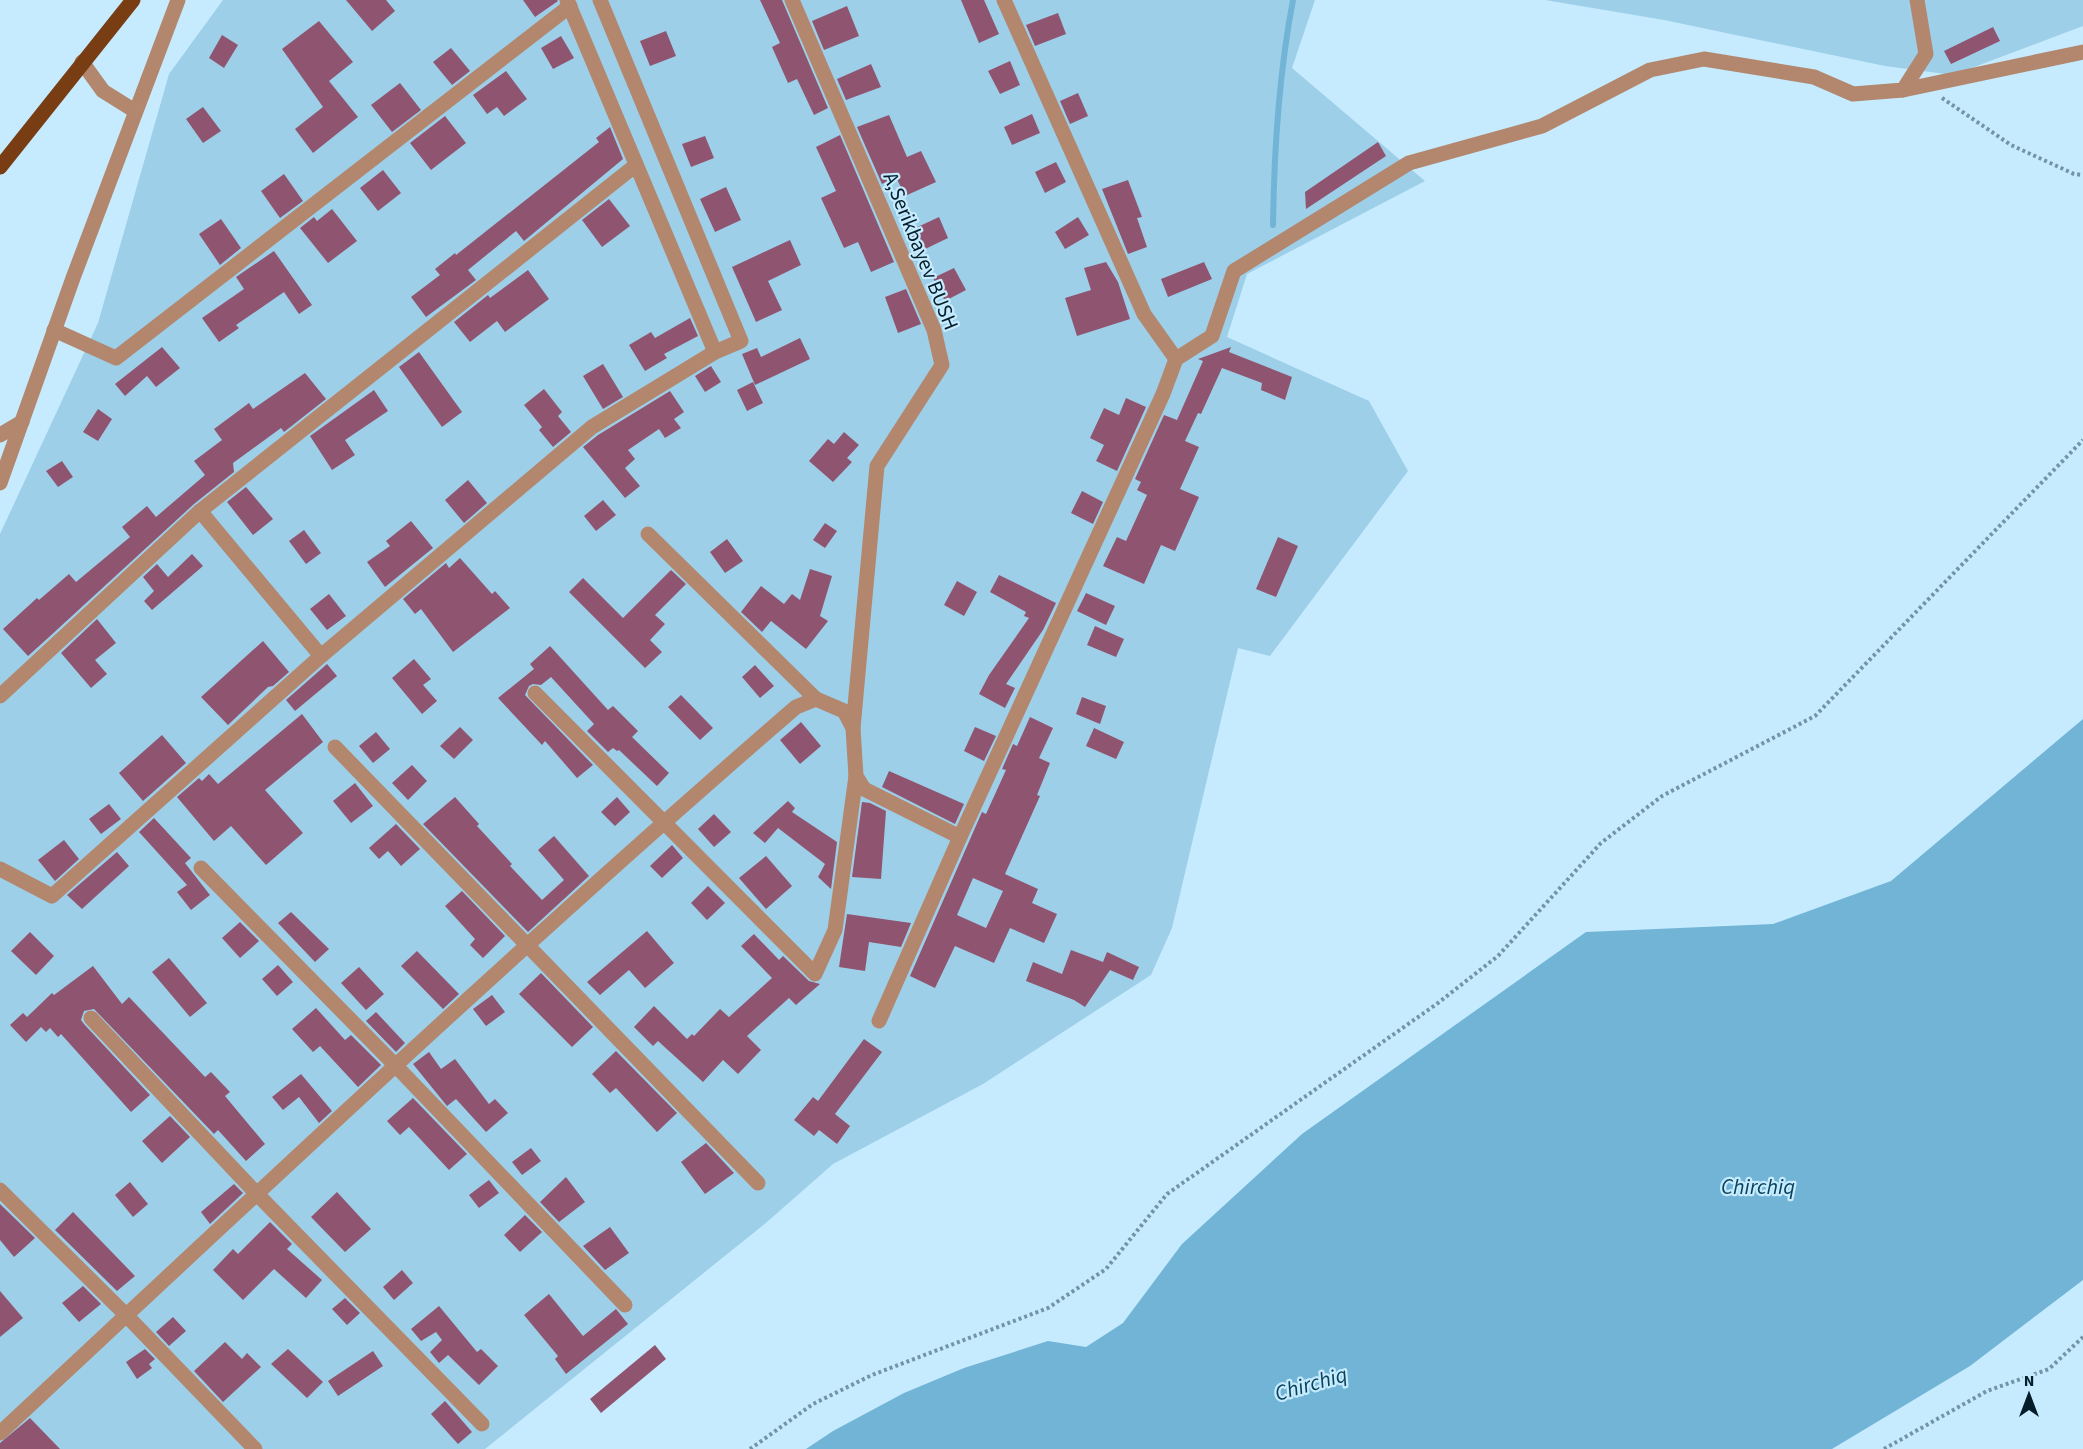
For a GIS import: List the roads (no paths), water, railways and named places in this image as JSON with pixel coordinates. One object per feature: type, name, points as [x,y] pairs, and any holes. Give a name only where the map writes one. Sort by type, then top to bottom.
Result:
[{"type":"main road","points":[[0,167],[133,0]]},
{"type":"street","points":[[0,483],[54,330],[178,0]]},
{"type":"street","points":[[0,869],[52,896],[321,656],[592,427],[715,351],[741,341],[600,0]]},
{"type":"street","name":"A,Serikbayev BUSH","points":[[663,822],[815,974],[835,930],[856,776],[853,728],[877,466],[942,365],[934,330],[792,0]]},
{"type":"street","points":[[1004,0],[1144,314],[1176,359]]},
{"type":"street","points":[[1903,90],[1926,54],[1917,0]]},
{"type":"street","points":[[54,330],[116,358],[568,3],[715,351]]},
{"type":"street","points":[[879,1021],[960,837],[1163,394],[1176,359],[1212,336],[1234,271],[1409,164],[1542,126],[1650,70],[1704,59],[1814,77],[1853,94],[1903,90],[2083,52]]},
{"type":"street","points":[[82,62],[103,91],[135,111]]},
{"type":"street","points":[[0,696],[200,511],[636,165]]},
{"type":"street","points":[[0,435],[22,422]]},
{"type":"street","points":[[200,511],[321,656]]},
{"type":"street","points":[[648,534],[816,699],[844,711],[853,728]]},
{"type":"street","points":[[535,693],[663,822]]},
{"type":"street","points":[[0,1432],[663,822],[796,707],[816,699]]},
{"type":"street","points":[[335,747],[758,1183]]},
{"type":"street","points":[[856,776],[864,789],[960,837]]},
{"type":"street","points":[[201,868],[396,1066],[625,1305]]},
{"type":"street","points":[[90,1018],[257,1194],[483,1424]]},
{"type":"street","points":[[0,1190],[126,1315],[255,1449]]},
{"type":"water","name":"Chirchiq","points":[[2083,719],[2083,1280],[1970,1366],[1832,1449],[806,1449],[833,1431],[904,1393],[964,1368],[1048,1341],[1086,1347],[1123,1323],[1182,1244],[1302,1134],[1586,932],[1773,924],[1891,881]]},
{"type":"waterway","points":[[1273,225],[1278,112],[1293,0]]}]
